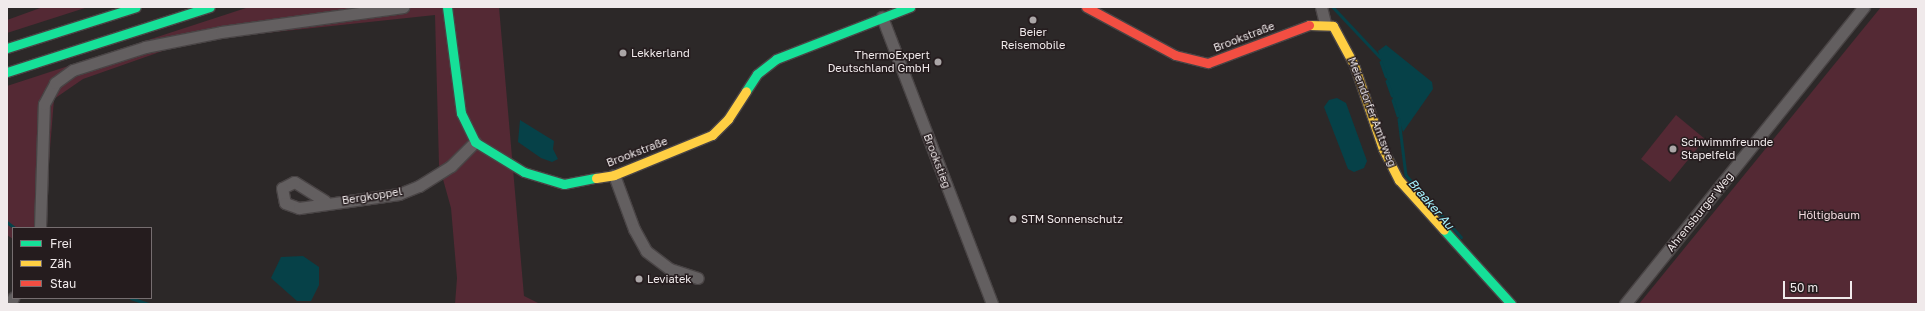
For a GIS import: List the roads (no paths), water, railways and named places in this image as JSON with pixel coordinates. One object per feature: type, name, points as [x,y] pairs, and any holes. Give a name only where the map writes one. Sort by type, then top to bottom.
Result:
[{"type":"main road","points":[[7,48],[136,7]]},
{"type":"main road","points":[[7,72],[210,7]]},
{"type":"main road","points":[[447,7],[461,113],[475,142]]},
{"type":"main road","name":"Brookstraße","points":[[475,142],[524,172],[553,182],[582,182],[614,175],[712,135],[728,119],[757,74],[776,59],[910,7]]},
{"type":"main road","name":"Brookstraße","points":[[1086,7],[1174,55],[1208,63],[1310,24],[1325,23]]},
{"type":"main road","name":"Meiendorfer Amtsweg","points":[[1325,23],[1338,31],[1351,59],[1383,149],[1399,180],[1511,304]]},
{"type":"street","points":[[40,227],[44,104],[55,83],[73,70],[145,47],[221,32],[403,7]]},
{"type":"street","points":[[1321,7],[1325,23]]},
{"type":"street","name":"Ahrensburger Weg","points":[[1625,304],[1864,7]]},
{"type":"street","name":"Brookstieg","points":[[882,17],[992,304]]},
{"type":"street","name":"Bergkoppel","points":[[325,202],[398,194],[418,186],[451,166],[475,142]]},
{"type":"street","points":[[614,175],[634,229],[646,251],[670,269],[698,278]]},
{"type":"water","points":[[1386,45],[1432,82],[1433,89],[1403,132],[1378,51]]},
{"type":"water","points":[[1337,98],[1346,103],[1367,161],[1364,168],[1354,172],[1348,169],[1324,107],[1329,100]]},
{"type":"water","points":[[520,120],[554,141],[553,149],[558,159],[552,162],[541,158],[518,142]]},
{"type":"water","points":[[303,256],[319,267],[319,285],[311,301],[297,301],[271,278],[281,257]]},
{"type":"waterway","name":"Braaker Au","points":[[1333,7],[1380,57]]},
{"type":"waterway","name":"Braaker Au","points":[[1381,62],[1386,76]]},
{"type":"waterway","name":"Braaker Au","points":[[1387,81],[1392,95]]},
{"type":"waterway","name":"Braaker Au","points":[[1393,100],[1398,115]]},
{"type":"waterway","name":"Braaker Au","points":[[1399,119],[1406,175],[1461,237]]},
{"type":"waterway","points":[[7,222],[14,227]]},
{"type":"waterway","points":[[134,299],[148,304]]},
{"type":"place","name":"Beier Reisemobile","points":[[1033,20]]},
{"type":"place","name":"Lekkerland","points":[[623,53]]},
{"type":"place","name":"ThermoExpert Deutschland GmbH","points":[[938,62]]},
{"type":"place","name":"Schwimmfreunde Stapelfeld","points":[[1673,149]]},
{"type":"place","name":"STM Sonnenschutz","points":[[1013,219]]},
{"type":"place","name":"Leviatek","points":[[639,279]]},
{"type":"park label","name":"Höltigbaum","points":[[1829,215]]}]
